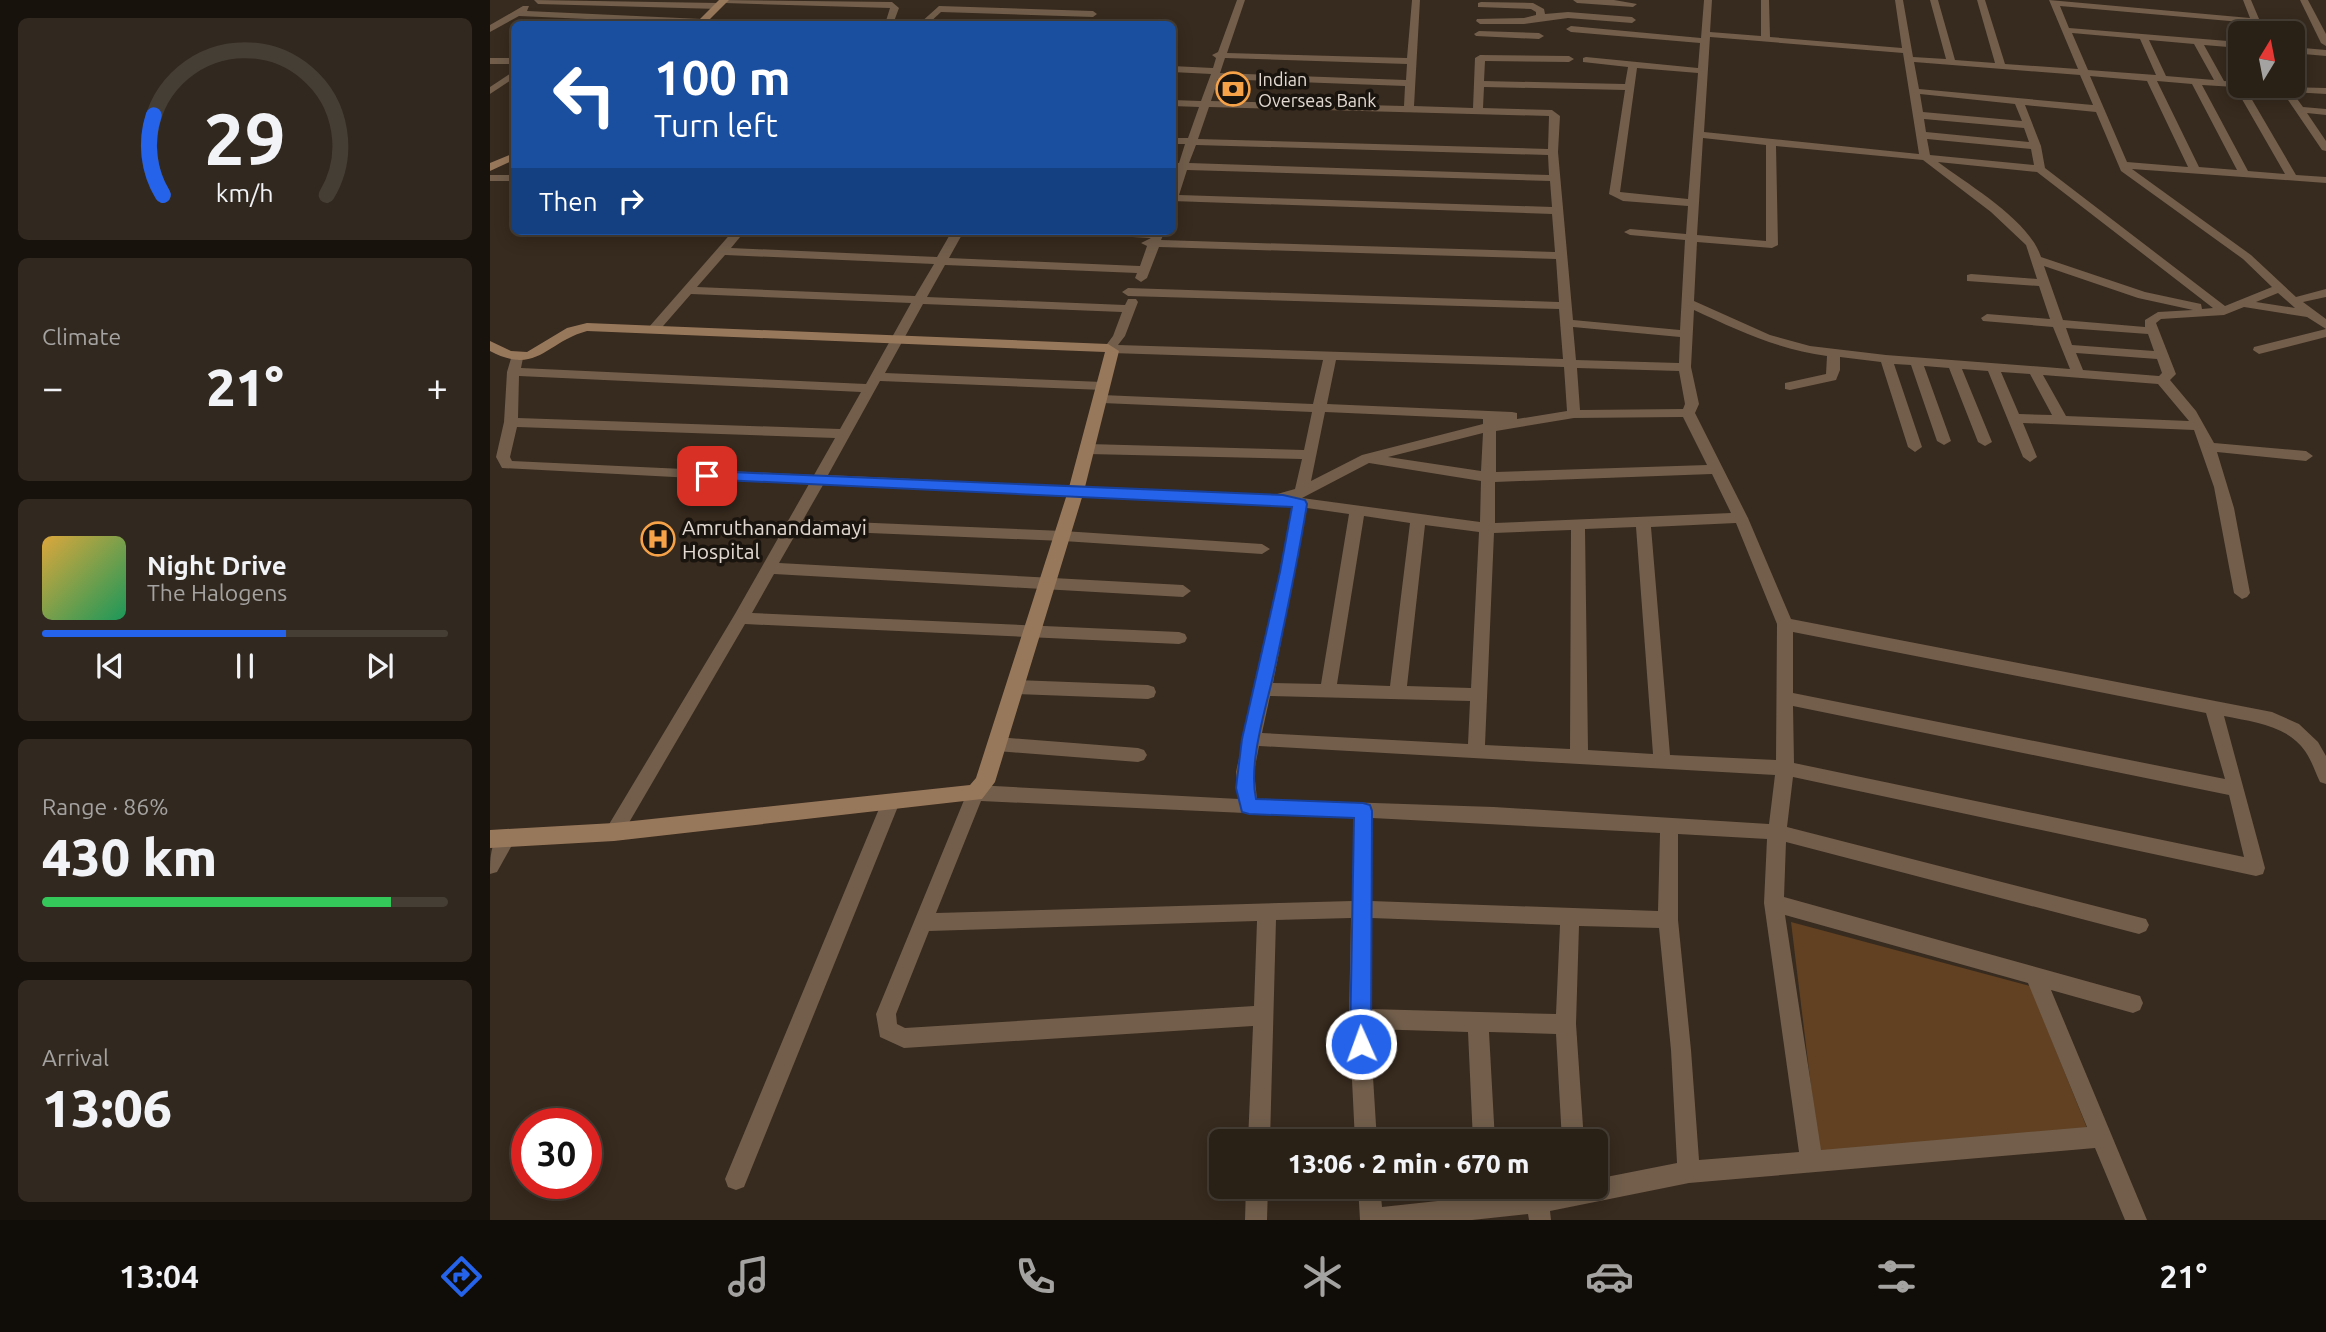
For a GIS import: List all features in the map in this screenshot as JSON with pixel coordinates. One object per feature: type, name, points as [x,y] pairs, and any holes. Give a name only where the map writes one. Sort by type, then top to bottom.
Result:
[{"type":"street","points":[[925,21],[944,0]]},
{"type":"street","points":[[988,10],[996,0]]},
{"type":"street","points":[[1220,55],[1235,0]]},
{"type":"street","points":[[1241,0],[1190,141],[1178,166],[1556,178]]},
{"type":"street","points":[[1409,106],[1416,0]]},
{"type":"street","points":[[1577,0],[1634,2],[1630,34]]},
{"type":"street","points":[[1688,413],[1692,404],[1685,367],[1691,237],[1708,0]]},
{"type":"street","points":[[1765,0],[1766,40]]},
{"type":"street","points":[[1899,0],[1925,157],[2017,228],[2031,244],[2078,373]]},
{"type":"street","points":[[1934,0],[1951,62]]},
{"type":"street","points":[[1981,0],[2001,67]]},
{"type":"street","points":[[2247,0],[2256,21]]},
{"type":"street","points":[[2304,0],[2326,43]]},
{"type":"street","points":[[491,28],[539,1],[656,4],[855,2],[894,6],[890,21]]},
{"type":"street","points":[[2246,21],[2054,1],[2123,165],[2129,173],[2247,257],[2293,301],[2326,325]]},
{"type":"street","points":[[703,21],[722,2]]},
{"type":"street","points":[[1478,110],[1481,2],[1536,6],[1541,8],[1540,16]]},
{"type":"street","points":[[640,20],[656,4]]},
{"type":"street","points":[[935,10],[1095,10],[1089,21]]},
{"type":"street","points":[[519,13],[660,21]]},
{"type":"street","points":[[558,21],[572,15]]},
{"type":"street","points":[[1480,21],[1524,21],[1540,16],[1568,15],[1632,20]]},
{"type":"street","points":[[2315,22],[2326,23]]},
{"type":"street","points":[[491,28],[511,31]]},
{"type":"street","points":[[1571,29],[1766,40],[2001,67],[2228,84]]},
{"type":"street","points":[[2066,30],[2228,44]]},
{"type":"street","points":[[1479,34],[1539,36]]},
{"type":"street","points":[[2143,36],[2157,78],[2195,170]]},
{"type":"street","points":[[2197,41],[2220,83]]},
{"type":"street","points":[[2305,51],[2326,53]]},
{"type":"street","points":[[1220,55],[1412,61]]},
{"type":"street","points":[[1480,58],[1569,59]]},
{"type":"street","points":[[1586,60],[1704,71]]},
{"type":"street","points":[[490,61],[511,61]]},
{"type":"street","points":[[1633,66],[1615,194],[1623,198],[1694,204]]},
{"type":"street","points":[[1176,69],[1411,83]]},
{"type":"street","points":[[490,91],[511,77]]},
{"type":"street","points":[[2195,81],[2244,173]]},
{"type":"street","points":[[1479,84],[1631,87]]},
{"type":"street","points":[[2305,89],[2326,91]]},
{"type":"street","points":[[1914,91],[2100,108]]},
{"type":"street","points":[[2246,98],[2292,177]]},
{"type":"street","points":[[2292,98],[2326,148]]},
{"type":"street","points":[[1176,101],[1552,113],[1555,116],[1553,152],[1569,323],[1569,365],[1574,414]]},
{"type":"street","points":[[2019,101],[2036,146],[2040,169]]},
{"type":"street","points":[[1204,102],[1478,110]]},
{"type":"street","points":[[2301,110],[2326,112]]},
{"type":"street","points":[[1918,114],[2028,125]]},
{"type":"street","points":[[1699,135],[2040,169],[2222,310]]},
{"type":"street","points":[[1921,135],[2036,146]]},
{"type":"street","points":[[1176,141],[1553,152]]},
{"type":"street","points":[[1630,232],[1772,245],[1771,143]]},
{"type":"street","points":[[491,169],[511,158]]},
{"type":"street","points":[[2123,165],[2326,180]]},
{"type":"street","points":[[491,169],[511,177]]},
{"type":"street","points":[[1176,198],[1559,211]]},
{"type":"street","points":[[653,330],[736,235]]},
{"type":"street","points":[[614,832],[770,568],[956,235]]},
{"type":"street","points":[[1264,1014],[904,1038],[887,1030],[886,1014],[975,793],[985,782],[1063,536],[1088,449],[1111,346],[1119,336],[1125,309],[1153,236],[1563,256]]},
{"type":"street","points":[[722,251],[1140,269]]},
{"type":"street","points":[[2038,260],[2085,278],[2169,302],[2222,310]]},
{"type":"street","points":[[1971,278],[2046,283]]},
{"type":"street","points":[[1689,303],[1766,338],[1833,353],[2162,380],[2169,374],[2150,323],[2158,316],[2222,310],[2280,288]]},
{"type":"street","points":[[688,290],[1125,309]]},
{"type":"street","points":[[1132,292],[1567,306]]},
{"type":"street","points":[[2293,301],[2326,293]]},
{"type":"street","points":[[2239,303],[2311,314]]},
{"type":"street","points":[[1987,318],[2153,331]]},
{"type":"street","points":[[1569,323],[1687,334]]},
{"type":"street","points":[[515,365],[578,328],[1685,367]]},
{"type":"street","points":[[2259,350],[2326,333]]},
{"type":"street","points":[[490,345],[515,365],[1102,392],[1490,420],[1574,414],[1688,413]]},
{"type":"street","points":[[2067,348],[2162,356]]},
{"type":"street","points":[[1790,386],[1831,377],[1834,370],[1833,353]]},
{"type":"street","points":[[1249,806],[1245,772],[1329,356]]},
{"type":"street","points":[[1886,359],[1915,447]]},
{"type":"street","points":[[1916,361],[1944,441]]},
{"type":"street","points":[[1954,364],[1985,442]]},
{"type":"street","points":[[515,365],[511,422],[503,457],[507,465],[819,481],[1283,500],[1301,498],[1357,511],[1488,528],[1741,519]]},
{"type":"street","points":[[1993,367],[2030,457]]},
{"type":"street","points":[[2034,370],[2062,421]]},
{"type":"street","points":[[2162,380],[2199,426],[2209,447],[2242,593]]},
{"type":"street","points":[[1688,413],[1741,519],[1785,624],[1785,768],[1777,832],[1774,903],[1812,1161]]},
{"type":"street","points":[[2014,418],[2199,426]]},
{"type":"street","points":[[1301,498],[1367,458],[1490,420]]},
{"type":"street","points":[[1476,751],[1488,528],[1490,420]]},
{"type":"street","points":[[511,422],[845,434]]},
{"type":"street","points":[[2209,447],[2306,456]]},
{"type":"street","points":[[1088,449],[1310,455]]},
{"type":"street","points":[[1367,458],[1489,478],[1718,469]]},
{"type":"street","points":[[1328,691],[1357,511]]},
{"type":"street","points":[[1398,693],[1418,519]]},
{"type":"street","points":[[1643,523],[1662,761]]},
{"type":"street","points":[[794,525],[1063,536],[1262,548]]},
{"type":"street","points":[[1577,526],[1579,757]]},
{"type":"street","points":[[770,568],[1048,585],[1183,590]]},
{"type":"street","points":[[741,618],[1180,638]]},
{"type":"street","points":[[1785,624],[2272,719],[2303,735],[2315,748],[2326,777]]},
{"type":"street","points":[[1015,687],[1148,692]]},
{"type":"street","points":[[1263,690],[1480,695]]},
{"type":"street","points":[[1785,698],[2237,789]]},
{"type":"street","points":[[1251,739],[1785,768],[2256,868],[2213,706]]},
{"type":"street","points":[[997,744],[1138,755]]},
{"type":"street","points":[[490,866],[499,838],[614,832],[975,793],[1670,824],[1777,832],[2139,925]]},
{"type":"street","points":[[736,1179],[890,804]]},
{"type":"street","points":[[1363,811],[1359,1019],[1365,1129]]},
{"type":"street","points":[[1670,824],[1668,920],[1681,1050],[1689,1172]]},
{"type":"street","points":[[1774,903],[2035,978],[2133,1003]]},
{"type":"street","points":[[923,922],[1362,909],[1668,920]]},
{"type":"street","points":[[1259,1129],[1267,911]]},
{"type":"street","points":[[1570,918],[1566,1024],[1572,1129]]},
{"type":"street","points":[[2035,978],[2136,1220]]},
{"type":"street","points":[[1359,1019],[1566,1024]]},
{"type":"street","points":[[1478,1023],[1483,1129]]},
{"type":"street","points":[[1608,1186],[1689,1172],[2101,1137]]},
{"type":"street","points":[[1256,1220],[1257,1199]]},
{"type":"street","points":[[1370,1199],[1371,1219],[1471,1199]]},
{"type":"street","points":[[1497,1199],[1539,1211],[1561,1199]]},
{"type":"shaded area","points":[[1791,922],[2030,986],[2087,1128],[1819,1152]]},
{"type":"place","name":"Indian Overseas Bank","points":[[1233,89]]},
{"type":"place","name":"Amruthanandamayi Hospital","points":[[658,539]]},
{"type":"route","points":[[707,476],[1283,500],[1300,504],[1293,549],[1251,739],[1245,788],[1249,806],[1363,811],[1359,1019],[1361,1044]]}]
